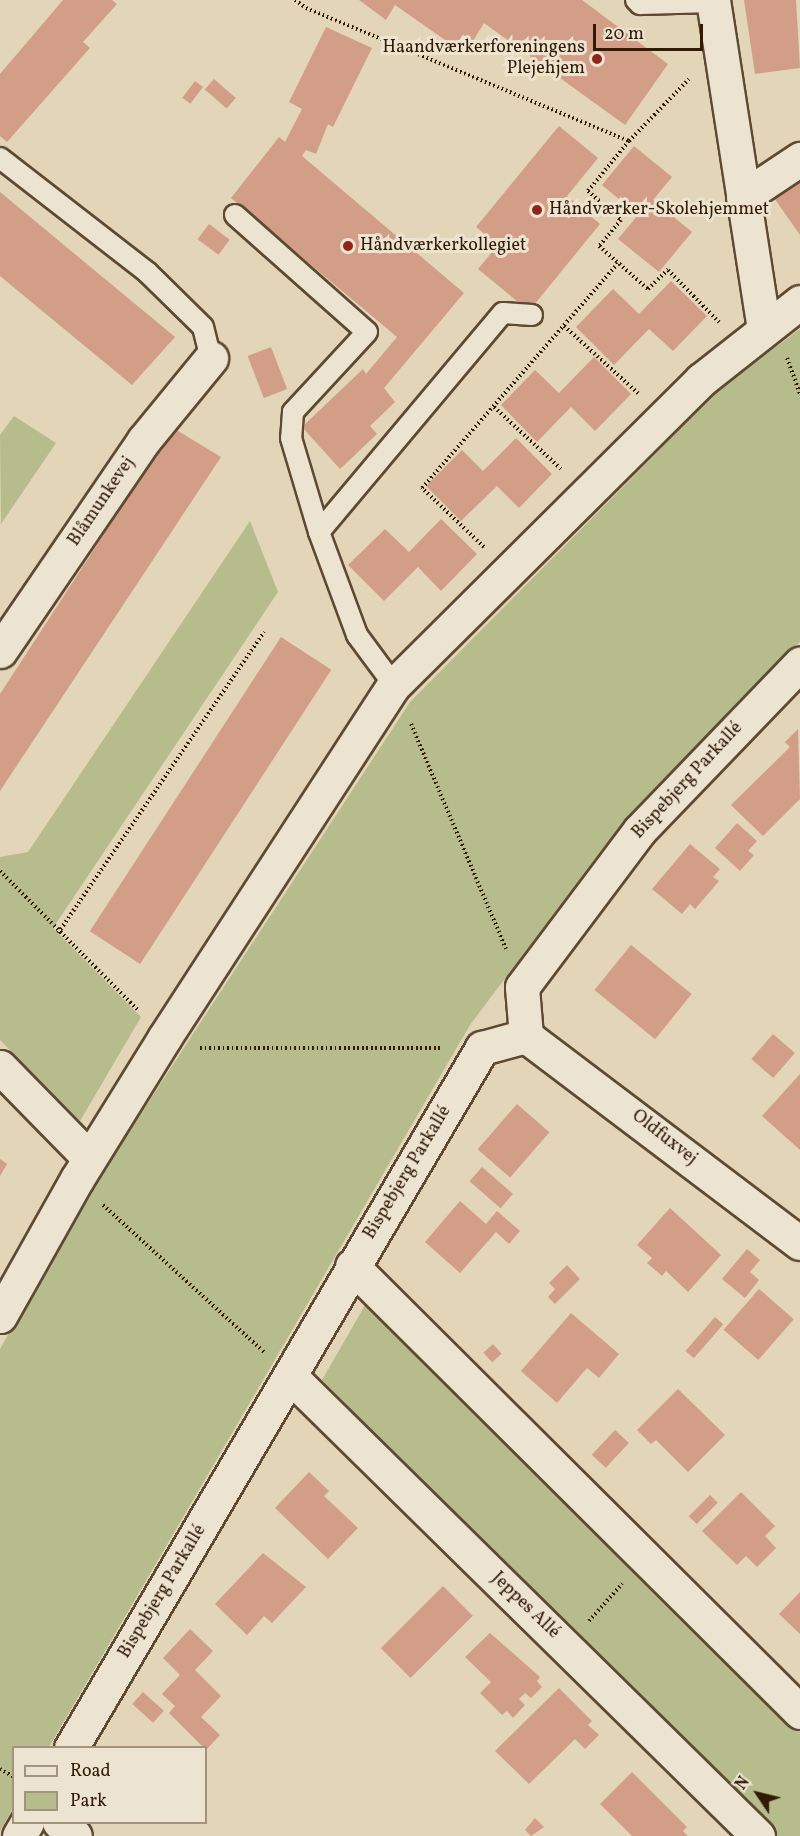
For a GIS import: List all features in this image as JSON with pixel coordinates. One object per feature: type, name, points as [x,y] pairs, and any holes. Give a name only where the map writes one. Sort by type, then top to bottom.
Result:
[{"type":"street","points":[[714,1],[743,196],[753,337]]},
{"type":"street","points":[[743,196],[800,159]]},
{"type":"street","points":[[0,1316],[83,1169],[165,1037],[394,685],[663,415],[753,337],[800,302]]},
{"type":"street","name":"Blåmunkevej","points":[[0,651],[144,440],[211,358]]},
{"type":"street","name":"Bispebjerg Parkallé","points":[[522,987],[640,830],[800,664]]},
{"type":"street","points":[[482,1048],[526,1036],[522,987]]},
{"type":"street","name":"Oldfuxvej","points":[[526,1036],[800,1243]]},
{"type":"street","name":"Bispebjerg Parkallé","points":[[72,1746],[291,1377],[352,1266],[482,1048]]},
{"type":"street","points":[[0,1067],[83,1169]]},
{"type":"street","points":[[352,1266],[800,1712]]},
{"type":"street","name":"Jeppes Allé","points":[[291,1377],[758,1836]]},
{"type":"street","points":[[61,1824],[75,1836]]},
{"type":"lane","points":[[636,0],[640,4],[714,1]]},
{"type":"lane","points":[[0,158],[147,272],[203,327],[211,358]]},
{"type":"lane","points":[[235,215],[367,332],[293,412],[291,438],[319,532],[357,635],[394,685]]},
{"type":"lane","points":[[319,532],[503,314],[532,315]]},
{"type":"path","points":[[295,0],[306,8],[629,141]]},
{"type":"path","points":[[721,45],[629,141],[588,191],[621,220],[599,246],[618,263],[648,289],[668,270],[753,337]]},
{"type":"path","points":[[508,570],[422,488],[618,263]]},
{"type":"path","points":[[564,326],[663,415]]},
{"type":"path","points":[[494,407],[585,492]]},
{"type":"path","points":[[58,933],[264,632]]},
{"type":"path","points":[[394,685],[522,987]]},
{"type":"path","points":[[0,872],[58,933],[165,1037],[201,1048],[482,1048]]},
{"type":"path","points":[[83,1169],[291,1377]]},
{"type":"path","points":[[566,1646],[646,1558]]},
{"type":"green space","points":[[800,329],[800,642],[743,696],[603,848],[470,1025],[50,1746],[12,1746],[12,1810],[0,1831],[0,1349],[93,1187],[410,702],[719,390]]},
{"type":"green space","points":[[14,416],[56,443],[1,524],[0,435]]},
{"type":"green space","points":[[250,521],[278,592],[53,928],[141,1017],[80,1121],[0,1040],[0,857],[28,852]]},
{"type":"green space","points":[[368,1300],[800,1729],[800,1836],[773,1836],[322,1380]]},
{"type":"building","points":[[63,0],[112,0],[117,4],[83,42],[90,48],[7,142],[0,136],[0,74]]},
{"type":"building","name":"Haandværkerforeningens Plejehjem","points":[[359,0],[582,0],[668,64],[625,125],[484,23],[465,54],[395,5],[386,20]]},
{"type":"building","points":[[744,0],[796,0],[800,68],[755,74]]},
{"type":"building","name":"Håndværkerkollegiet","points":[[326,27],[372,48],[333,127],[328,124],[316,154],[306,150],[302,156],[464,293],[384,388],[395,402],[370,426],[377,434],[340,469],[302,427],[363,369],[366,374],[397,337],[231,198],[279,137],[285,142],[302,109],[289,102]]},
{"type":"building","points":[[214,79],[236,98],[227,109],[205,90]]},
{"type":"building","points":[[195,81],[203,87],[190,104],[182,98]]},
{"type":"building","name":"Håndværker-Skolehjemmet","points":[[559,126],[598,158],[567,196],[600,224],[529,311],[478,269],[498,245],[476,227]]},
{"type":"building","name":"Håndværker-Skolehjemmet","points":[[634,146],[672,177],[653,200],[692,232],[659,272],[618,239],[638,215],[602,185]]},
{"type":"building","points":[[800,177],[800,235],[772,195]]},
{"type":"building","points":[[0,192],[175,337],[132,385],[0,276]]},
{"type":"building","points":[[209,224],[230,240],[218,255],[198,239]]},
{"type":"building","points":[[671,281],[707,316],[673,351],[649,329],[614,365],[576,327],[613,289],[639,314]]},
{"type":"building","points":[[271,347],[287,389],[264,398],[248,356]]},
{"type":"building","points":[[594,357],[631,394],[595,431],[571,407],[537,442],[501,405],[535,370],[559,393]]},
{"type":"building","points":[[173,428],[221,457],[0,791],[0,694]]},
{"type":"building","points":[[516,438],[552,474],[519,508],[497,486],[461,521],[426,486],[462,450],[483,471]]},
{"type":"building","points":[[441,519],[477,554],[441,591],[418,567],[384,601],[348,565],[385,529],[409,552]]},
{"type":"building","points":[[281,637],[331,670],[140,964],[90,931]]},
{"type":"building","points":[[798,729],[800,799],[763,836],[731,805],[790,747],[785,742]]},
{"type":"building","points":[[737,823],[757,841],[748,851],[754,855],[740,871],[715,848]]},
{"type":"building","points":[[690,844],[720,869],[713,877],[719,881],[695,909],[690,904],[682,914],[652,889]]},
{"type":"building","points":[[631,945],[692,994],[655,1039],[594,990]]},
{"type":"building","points":[[773,1034],[795,1053],[773,1078],[751,1059]]},
{"type":"building","points":[[800,1074],[800,1150],[762,1116]]},
{"type":"building","points":[[517,1104],[549,1132],[510,1177],[478,1149]]},
{"type":"building","points":[[0,1159],[7,1164],[0,1176]]},
{"type":"building","points":[[482,1167],[513,1194],[500,1208],[470,1181]]},
{"type":"building","points":[[460,1201],[486,1224],[497,1211],[520,1231],[509,1244],[496,1232],[460,1273],[425,1242]]},
{"type":"building","points":[[670,1208],[721,1255],[688,1292],[666,1271],[662,1276],[647,1263],[652,1258],[637,1245]]},
{"type":"building","points":[[747,1249],[760,1260],[750,1272],[759,1280],[745,1298],[722,1279]]},
{"type":"building","points":[[567,1265],[580,1279],[555,1304],[548,1297],[555,1289],[549,1283]]},
{"type":"building","points":[[759,1289],[794,1319],[758,1360],[724,1330]]},
{"type":"building","points":[[571,1313],[619,1354],[599,1378],[587,1368],[557,1403],[521,1371]]},
{"type":"building","points":[[715,1317],[723,1324],[694,1358],[685,1351]]},
{"type":"building","points":[[493,1344],[502,1354],[492,1362],[483,1353]]},
{"type":"building","points":[[678,1389],[725,1435],[688,1472],[656,1440],[651,1444],[637,1430]]},
{"type":"building","points":[[615,1430],[629,1443],[606,1468],[592,1455]]},
{"type":"building","points":[[309,1472],[329,1491],[324,1496],[358,1528],[328,1559],[275,1508]]},
{"type":"building","points":[[741,1492],[775,1526],[765,1536],[776,1548],[757,1567],[746,1556],[737,1565],[702,1531]]},
{"type":"building","points":[[710,1495],[718,1503],[697,1524],[689,1516]]},
{"type":"building","points":[[263,1553],[306,1587],[272,1623],[264,1616],[247,1635],[215,1604]]},
{"type":"building","points":[[443,1586],[473,1616],[410,1678],[381,1648]]},
{"type":"building","points":[[800,1592],[800,1634],[779,1614]]},
{"type":"building","points":[[190,1629],[213,1651],[195,1670],[221,1696],[201,1717],[220,1735],[207,1749],[207,1746],[202,1746],[169,1713],[175,1706],[162,1694],[180,1675],[163,1658]]},
{"type":"building","points":[[490,1633],[540,1677],[537,1681],[542,1687],[531,1698],[525,1693],[519,1699],[525,1705],[513,1718],[507,1711],[502,1715],[480,1693],[491,1682],[465,1657]]},
{"type":"building","points":[[559,1688],[592,1721],[588,1725],[599,1735],[585,1749],[575,1739],[529,1784],[495,1751]]},
{"type":"building","points":[[143,1692],[164,1711],[153,1723],[132,1704]]},
{"type":"building","points":[[632,1772],[687,1827],[683,1831],[688,1836],[632,1836],[600,1804]]},
{"type":"building","points":[[535,1818],[544,1827],[531,1836],[525,1830]]},
{"type":"place","name":"Haandværkerforeningens Plejehjem","points":[[597,59]]},
{"type":"place","name":"Håndværker-Skolehjemmet","points":[[537,210]]},
{"type":"place","name":"Håndværkerkollegiet","points":[[348,246]]}]
